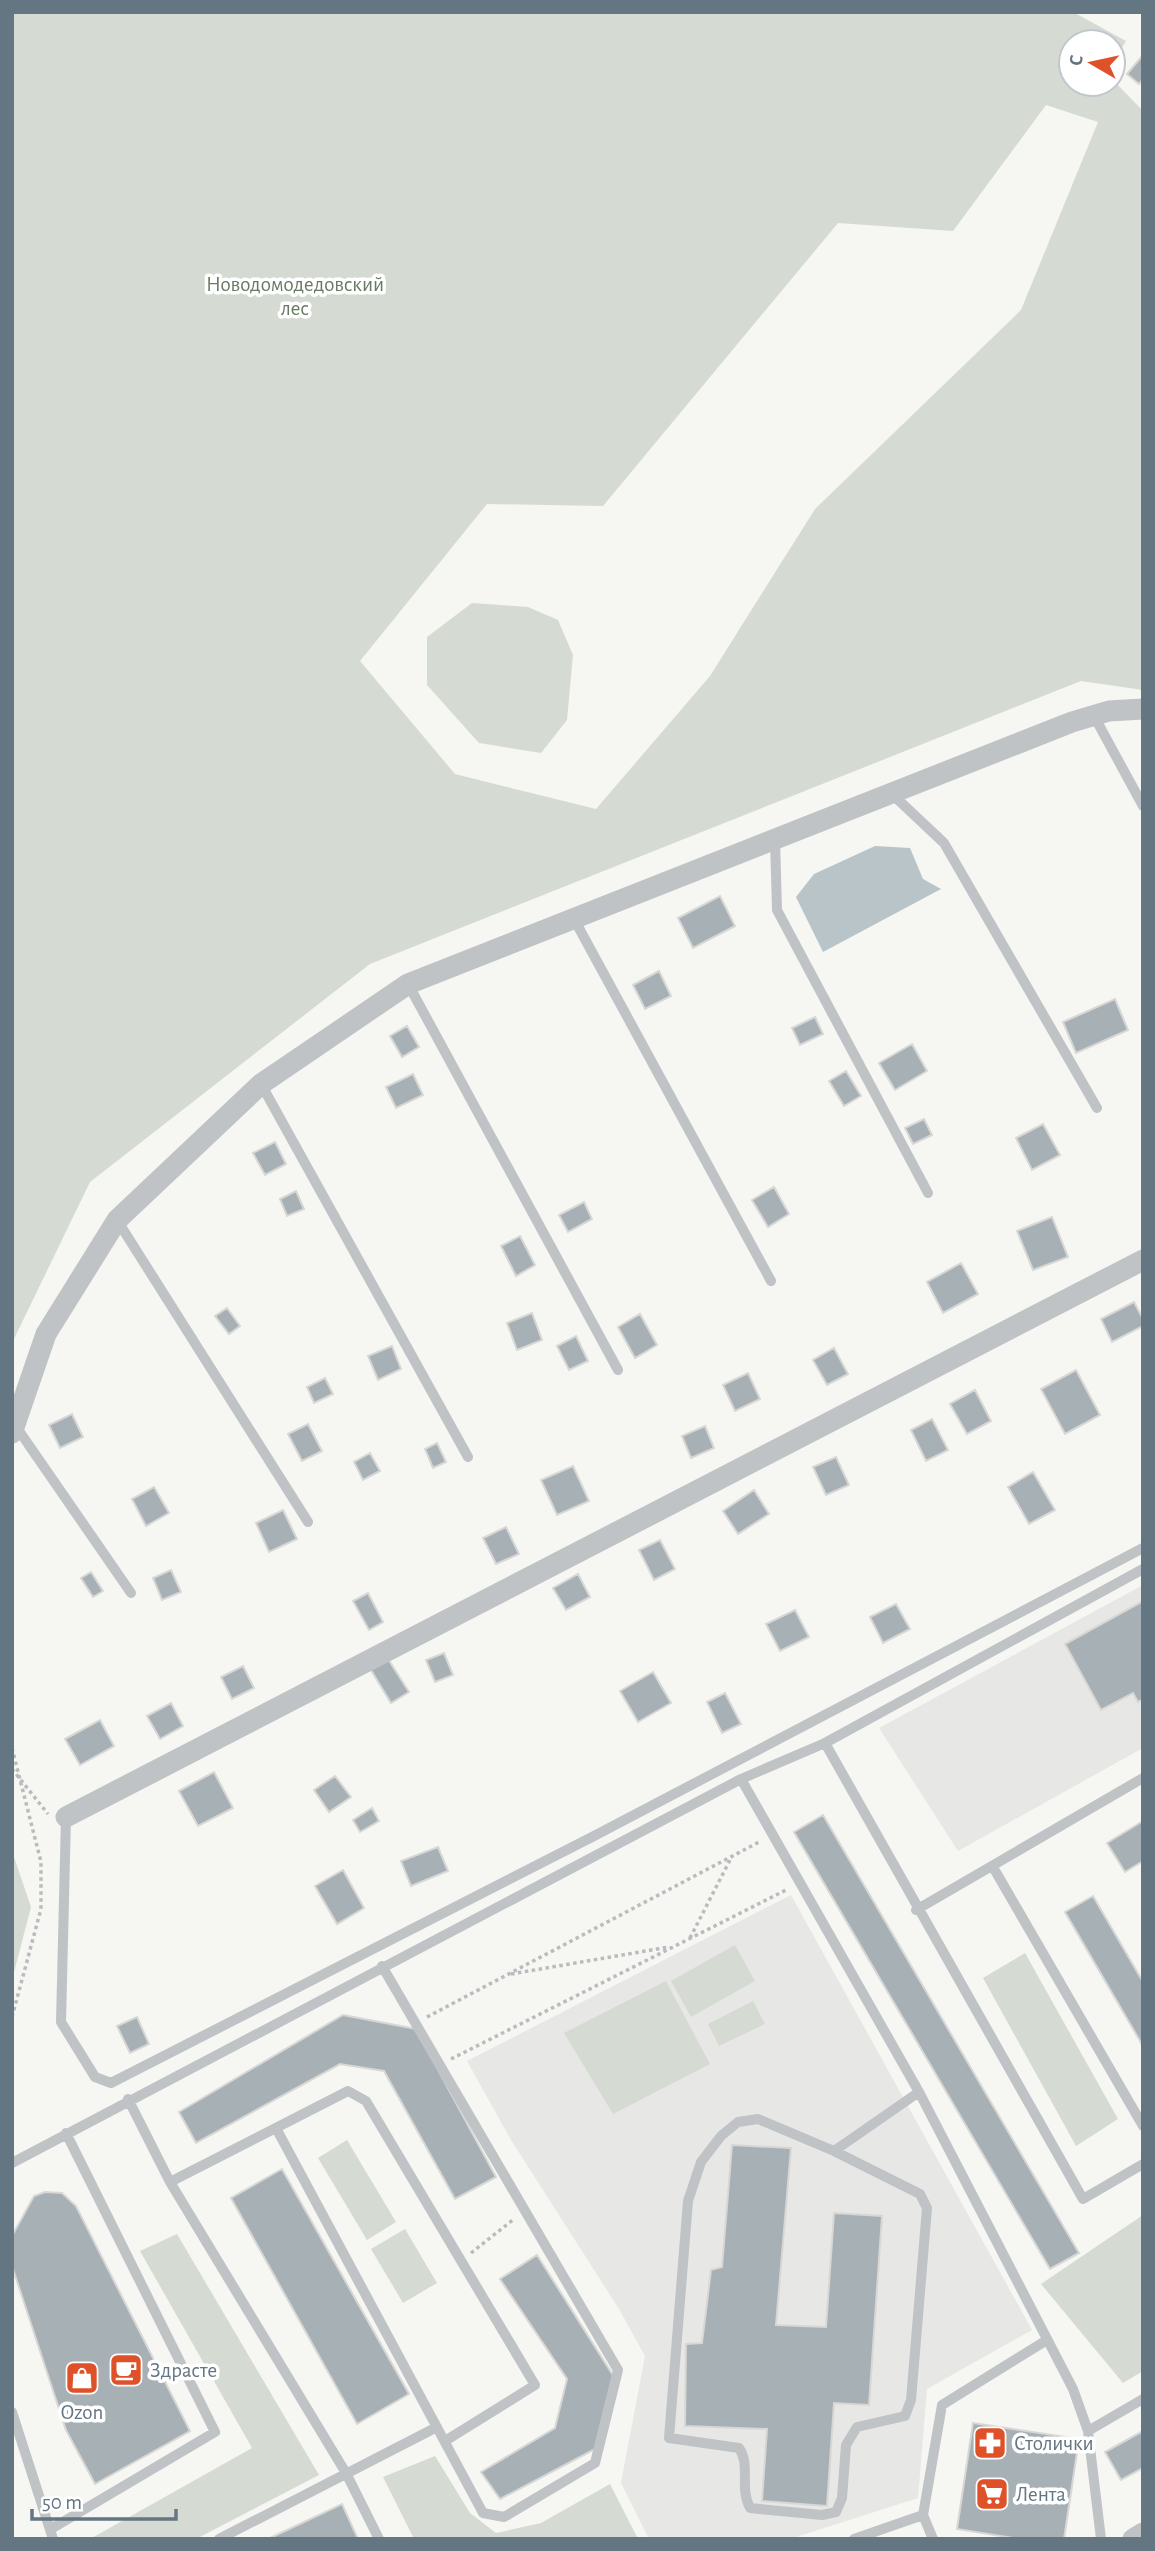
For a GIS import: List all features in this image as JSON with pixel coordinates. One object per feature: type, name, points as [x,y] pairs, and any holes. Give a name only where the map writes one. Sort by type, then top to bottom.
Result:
[{"type":"street","points":[[14,1429],[46,1334],[117,1220],[261,1084],[408,984],[1094,716],[1109,711],[1143,709]]},
{"type":"street","points":[[66,1817],[1143,1260]]},
{"type":"street","points":[[1133,2539],[1143,2533]]},
{"type":"lane","points":[[1094,716],[1143,806]]},
{"type":"lane","points":[[892,794],[944,842],[1097,1108]]},
{"type":"lane","points":[[775,840],[777,910],[928,1193]]},
{"type":"lane","points":[[574,919],[771,1281]]},
{"type":"lane","points":[[408,984],[618,1370]]},
{"type":"lane","points":[[261,1084],[468,1457]]},
{"type":"lane","points":[[117,1220],[308,1522]]},
{"type":"lane","points":[[14,1429],[131,1593]]},
{"type":"lane","points":[[66,1817],[61,2022],[95,2077],[111,2083],[557,1856],[1143,1548]]},
{"type":"lane","points":[[13,2164],[128,2099],[741,1779],[825,1742],[1143,1569]]},
{"type":"lane","points":[[825,1742],[916,1910],[1083,2199],[1143,2164]]},
{"type":"lane","points":[[916,1910],[1143,1778]]},
{"type":"lane","points":[[741,1779],[919,2092],[1073,2389],[1088,2431],[1101,2539]]},
{"type":"lane","points":[[993,1867],[1143,2126]]},
{"type":"lane","points":[[276,2128],[483,2513],[504,2517],[596,2463],[618,2370],[382,1966]]},
{"type":"lane","points":[[170,2182],[348,2091],[366,2101],[535,2385],[444,2441]]},
{"type":"lane","points":[[834,2151],[919,2092]]},
{"type":"lane","points":[[128,2099],[170,2182],[346,2473],[379,2539]]},
{"type":"lane","points":[[758,2119],[834,2151],[920,2194],[927,2208],[911,2400],[905,2416],[857,2427],[846,2445],[842,2498],[836,2512],[822,2515],[750,2508],[743,2495],[745,2456],[739,2448],[669,2438],[688,2201],[701,2162],[721,2136],[737,2122],[758,2119]]},
{"type":"lane","points":[[12,2412],[52,2534],[215,2432],[66,2133]]},
{"type":"lane","points":[[933,2539],[923,2515],[942,2405],[1047,2340]]},
{"type":"lane","points":[[1088,2431],[1143,2399]]},
{"type":"lane","points":[[219,2539],[436,2427]]},
{"type":"lane","points":[[854,2539],[923,2515]]},
{"type":"path","points":[[12,1748],[41,1862],[41,1909],[12,2017]]},
{"type":"path","points":[[12,1769],[48,1815],[66,1817]]},
{"type":"path","points":[[416,2023],[772,1835]]},
{"type":"path","points":[[690,1938],[732,1856]]},
{"type":"path","points":[[440,2065],[799,1884]]},
{"type":"path","points":[[505,1975],[674,1947]]},
{"type":"path","points":[[461,2260],[525,2211]]},
{"type":"shaded area","points":[[875,846],[910,848],[923,879],[941,889],[823,952],[796,897],[814,874]]},
{"type":"shaded area","points":[[1143,1585],[1143,1748],[958,1851],[879,1728]]},
{"type":"shaded area","points":[[791,1895],[1032,2330],[927,2389],[918,2498],[790,2539],[649,2539],[621,2483],[645,2356],[619,2309],[511,2140],[467,2061]]},
{"type":"green space","name":"Новодомодедовский лес","points":[[12,12],[1073,12],[1102,28],[1057,28],[1057,98],[1127,98],[1127,94],[1143,111],[1143,690],[1081,681],[370,964],[90,1182],[12,1343]],"holes":[[[1046,105],[1098,122],[1021,310],[815,509],[710,676],[596,809],[455,774],[360,661],[487,504],[603,506],[838,223],[953,231]]]},
{"type":"green space","points":[[472,603],[528,607],[558,620],[573,655],[567,720],[541,753],[479,743],[427,685],[427,637]]},
{"type":"green space","points":[[12,1851],[31,1907],[12,1980]]},
{"type":"green space","points":[[735,1945],[755,1981],[691,2017],[671,1981]]},
{"type":"green space","points":[[1025,1953],[1118,2119],[1076,2146],[983,1978]]},
{"type":"green space","points":[[666,1981],[710,2064],[613,2114],[564,2033]]},
{"type":"green space","points":[[753,2001],[765,2024],[719,2046],[708,2024]]},
{"type":"green space","points":[[347,2140],[396,2222],[367,2240],[318,2158]]},
{"type":"green space","points":[[1143,2215],[1143,2371],[1123,2383],[1041,2284]]},
{"type":"green space","points":[[405,2229],[437,2283],[403,2303],[371,2249]]},
{"type":"green space","points":[[177,2234],[319,2475],[196,2539],[90,2539],[252,2448],[140,2251]]},
{"type":"green space","points":[[435,2456],[470,2513],[496,2533],[541,2523],[610,2484],[638,2539],[414,2539],[383,2477]]},
{"type":"building","points":[[1143,55],[1143,79],[1139,84],[1127,74]]},
{"type":"building","points":[[720,896],[735,926],[693,948],[678,918]]},
{"type":"building","points":[[659,971],[671,996],[645,1009],[633,985]]},
{"type":"building","points":[[1115,999],[1128,1030],[1076,1053],[1063,1022]]},
{"type":"building","points":[[815,1017],[823,1034],[800,1045],[792,1028]]},
{"type":"building","points":[[407,1026],[419,1047],[402,1057],[390,1036]]},
{"type":"building","points":[[912,1044],[927,1071],[895,1090],[879,1063]]},
{"type":"building","points":[[846,1071],[861,1096],[844,1106],[829,1081]]},
{"type":"building","points":[[413,1074],[423,1095],[396,1108],[386,1087]]},
{"type":"building","points":[[924,1119],[932,1135],[913,1144],[905,1128]]},
{"type":"building","points":[[1043,1124],[1060,1155],[1032,1170],[1016,1138]]},
{"type":"building","points":[[275,1142],[286,1164],[265,1175],[253,1153]]},
{"type":"building","points":[[774,1187],[789,1214],[768,1227],[752,1200]]},
{"type":"building","points":[[296,1191],[304,1209],[287,1216],[280,1199]]},
{"type":"building","points":[[584,1202],[592,1219],[568,1232],[559,1215]]},
{"type":"building","points":[[1052,1217],[1068,1257],[1033,1270],[1017,1231]]},
{"type":"building","points":[[520,1236],[535,1265],[516,1276],[501,1246]]},
{"type":"building","points":[[961,1263],[978,1294],[943,1313],[927,1282]]},
{"type":"building","points":[[1134,1302],[1143,1319],[1143,1326],[1112,1342],[1101,1319]]},
{"type":"building","points":[[227,1308],[240,1326],[229,1334],[215,1316]]},
{"type":"building","points":[[532,1313],[542,1340],[517,1350],[507,1323]]},
{"type":"building","points":[[640,1314],[657,1345],[635,1358],[618,1327]]},
{"type":"building","points":[[576,1336],[588,1361],[569,1370],[557,1346]]},
{"type":"building","points":[[392,1346],[401,1369],[378,1380],[368,1356]]},
{"type":"building","points":[[834,1348],[848,1374],[827,1385],[813,1360]]},
{"type":"building","points":[[1076,1370],[1100,1415],[1065,1434],[1041,1389]]},
{"type":"building","points":[[748,1373],[760,1399],[735,1411],[723,1385]]},
{"type":"building","points":[[325,1378],[333,1394],[314,1403],[307,1387]]},
{"type":"building","points":[[975,1390],[991,1421],[967,1434],[950,1404]]},
{"type":"building","points":[[72,1414],[83,1437],[60,1448],[49,1425]]},
{"type":"building","points":[[932,1419],[948,1450],[926,1461],[911,1430]]},
{"type":"building","points":[[308,1424],[322,1451],[302,1461],[288,1434]]},
{"type":"building","points":[[705,1426],[714,1448],[691,1458],[682,1436]]},
{"type":"building","points":[[437,1443],[446,1462],[433,1468],[425,1449]]},
{"type":"building","points":[[370,1453],[380,1471],[363,1480],[354,1462]]},
{"type":"building","points":[[836,1457],[849,1485],[826,1495],[813,1467]]},
{"type":"building","points":[[573,1466],[589,1501],[557,1515],[541,1480]]},
{"type":"building","points":[[1033,1472],[1055,1510],[1029,1524],[1008,1487]]},
{"type":"building","points":[[154,1487],[169,1513],[146,1526],[132,1499]]},
{"type":"building","points":[[754,1490],[769,1514],[738,1534],[723,1511]]},
{"type":"building","points":[[283,1510],[297,1539],[269,1552],[256,1523]]},
{"type":"building","points":[[506,1527],[519,1554],[496,1564],[483,1538]]},
{"type":"building","points":[[660,1540],[675,1569],[654,1580],[639,1550]]},
{"type":"building","points":[[171,1570],[181,1592],[162,1600],[153,1578]]},
{"type":"building","points":[[91,1572],[103,1591],[93,1597],[81,1578]]},
{"type":"building","points":[[578,1574],[590,1597],[566,1610],[553,1588]]},
{"type":"building","points":[[368,1593],[383,1622],[369,1630],[353,1601]]},
{"type":"building","points":[[1143,1601],[1143,1699],[1138,1702],[1133,1693],[1101,1710],[1065,1644]]},
{"type":"building","points":[[896,1604],[910,1629],[883,1643],[870,1617]]},
{"type":"building","points":[[795,1610],[809,1637],[780,1651],[766,1624]]},
{"type":"building","points":[[444,1653],[453,1675],[435,1682],[426,1660]]},
{"type":"building","points":[[388,1659],[409,1692],[391,1703],[371,1670]]},
{"type":"building","points":[[243,1666],[254,1688],[232,1699],[221,1677]]},
{"type":"building","points":[[653,1672],[671,1703],[638,1722],[620,1691]]},
{"type":"building","points":[[725,1693],[741,1724],[722,1733],[707,1702]]},
{"type":"building","points":[[171,1703],[183,1726],[160,1739],[147,1716]]},
{"type":"building","points":[[100,1720],[114,1746],[80,1765],[65,1739]]},
{"type":"building","points":[[214,1772],[233,1808],[198,1826],[179,1791]]},
{"type":"building","points":[[335,1776],[351,1797],[329,1812],[314,1790]]},
{"type":"building","points":[[372,1808],[379,1821],[360,1832],[353,1820]]},
{"type":"building","points":[[823,1815],[1079,2253],[1050,2269],[794,1832]]},
{"type":"building","points":[[1143,1821],[1143,1861],[1125,1872],[1107,1843]]},
{"type":"building","points":[[438,1847],[448,1871],[411,1886],[401,1861]]},
{"type":"building","points":[[343,1870],[364,1908],[337,1924],[315,1886]]},
{"type":"building","points":[[1093,1896],[1143,1982],[1143,2046],[1065,1912]]},
{"type":"building","points":[[343,2015],[416,2029],[496,2177],[455,2199],[384,2071],[340,2064],[196,2143],[179,2112]]},
{"type":"building","points":[[137,2017],[149,2044],[130,2053],[117,2026]]},
{"type":"building","points":[[732,2145],[791,2148],[776,2325],[826,2327],[834,2213],[882,2216],[869,2405],[834,2403],[827,2506],[762,2501],[767,2429],[685,2426],[686,2344],[702,2343],[711,2270],[722,2267]]},
{"type":"building","points":[[282,2169],[409,2394],[357,2424],[231,2198]]},
{"type":"building","points":[[45,2192],[62,2193],[76,2206],[190,2431],[95,2484],[66,2430],[12,2266],[12,2236],[34,2196]]},
{"type":"building","points":[[537,2255],[614,2377],[597,2448],[500,2499],[481,2472],[555,2428],[567,2379],[500,2279]]},
{"type":"building","points":[[973,2423],[1079,2439],[1064,2539],[1020,2539],[957,2529]]},
{"type":"building","points":[[1143,2431],[1143,2468],[1121,2480],[1105,2452]]},
{"type":"building","points":[[342,2504],[358,2539],[268,2539]]},
{"type":"place","name":"Здрасте","points":[[126,2370]]},
{"type":"place","name":"Ozon","points":[[82,2378]]},
{"type":"place","name":"Столички","points":[[990,2443]]},
{"type":"place","name":"Лента","points":[[992,2494]]}]
